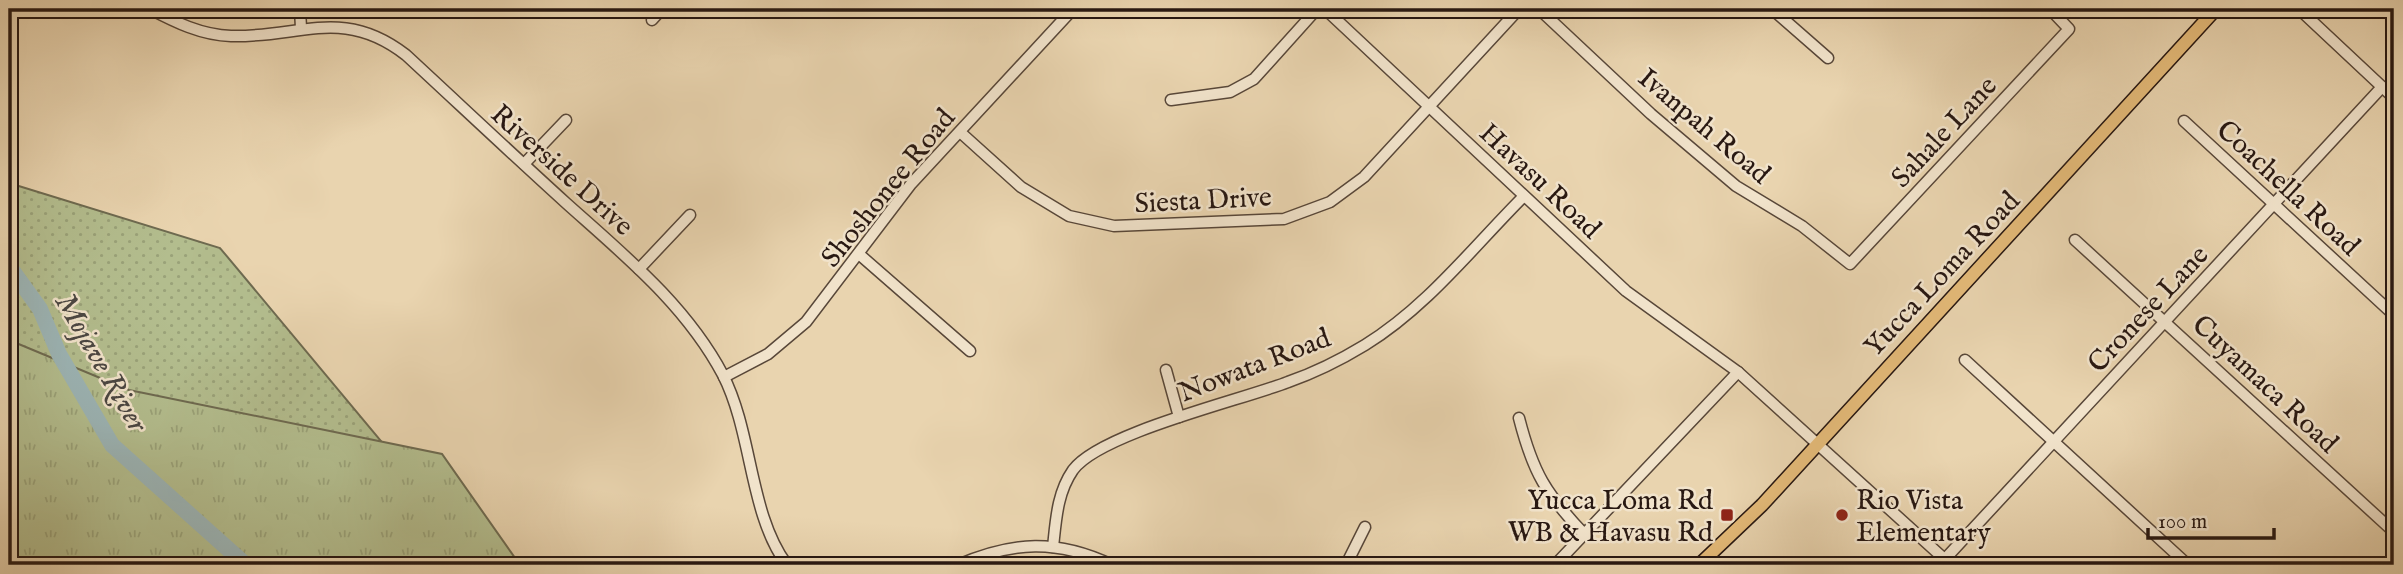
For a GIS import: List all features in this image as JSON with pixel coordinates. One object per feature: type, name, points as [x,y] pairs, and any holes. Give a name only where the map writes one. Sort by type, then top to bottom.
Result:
[{"type":"main road","name":"Yucca Loma Road","points":[[1699,565],[1745,522],[2216,9]]},
{"type":"street","name":"Riverside Drive","points":[[150,9],[184,26],[215,34],[253,35],[327,25],[352,28],[390,43],[639,269],[680,310],[724,377],[752,463],[772,545],[788,565]]},
{"type":"street","points":[[300,9],[301,28]]},
{"type":"street","points":[[652,19],[662,9]]},
{"type":"street","name":"Shoshonee Road","points":[[724,377],[768,354],[806,322],[860,255],[911,184],[1073,9]]},
{"type":"street","points":[[1171,100],[1230,92],[1254,79],[1317,9]]},
{"type":"street","name":"Havasu Road","points":[[1325,9],[1626,291],[1738,372],[1819,442],[1948,562]]},
{"type":"street","name":"Siesta Drive","points":[[960,132],[1021,187],[1069,216],[1114,226],[1284,219],[1330,202],[1364,177],[1519,9]]},
{"type":"street","name":"Ivanpah Road","points":[[1539,9],[1651,114],[1736,186],[1802,226],[1850,264]]},
{"type":"street","points":[[1772,9],[1828,58]]},
{"type":"street","name":"Sahale Lane","points":[[1850,264],[2069,29],[2050,9]]},
{"type":"street","points":[[2299,9],[2394,98]]},
{"type":"street","name":"Cronese Lane","points":[[1948,562],[2053,442],[2382,87]]},
{"type":"street","points":[[524,164],[565,120]]},
{"type":"street","name":"Coachella Road","points":[[2184,121],[2394,315]]},
{"type":"street","name":"Nowata Road","points":[[1053,547],[1060,495],[1074,468],[1106,447],[1179,417],[1290,382],[1364,346],[1412,313],[1524,196]]},
{"type":"street","points":[[639,269],[690,215]]},
{"type":"street","name":"Cuyamaca Road","points":[[2075,240],[2394,532]]},
{"type":"street","points":[[860,255],[970,351]]},
{"type":"street","points":[[1965,360],[2188,565]]},
{"type":"street","points":[[1166,370],[1179,417]]},
{"type":"street","points":[[1555,565],[1738,372]]},
{"type":"street","points":[[1519,418],[1529,458],[1550,497],[1585,535]]},
{"type":"street","points":[[1346,565],[1365,527]]},
{"type":"street","points":[[958,565],[1005,547],[1053,547],[1080,553],[1112,565]]},
{"type":"green space","points":[[9,183],[220,248],[416,483],[9,565]]},
{"type":"green space","points":[[9,340],[129,390],[442,454],[520,565],[9,565]]},
{"type":"waterway","name":"Mojave River","points":[[9,266],[40,309],[59,354],[112,445],[246,565]]},
{"type":"place","name":"Yucca Loma Rd WB & Havasu Rd","points":[[1727,515]]},
{"type":"place","name":"Rio Vista Elementary","points":[[1842,515]]}]
